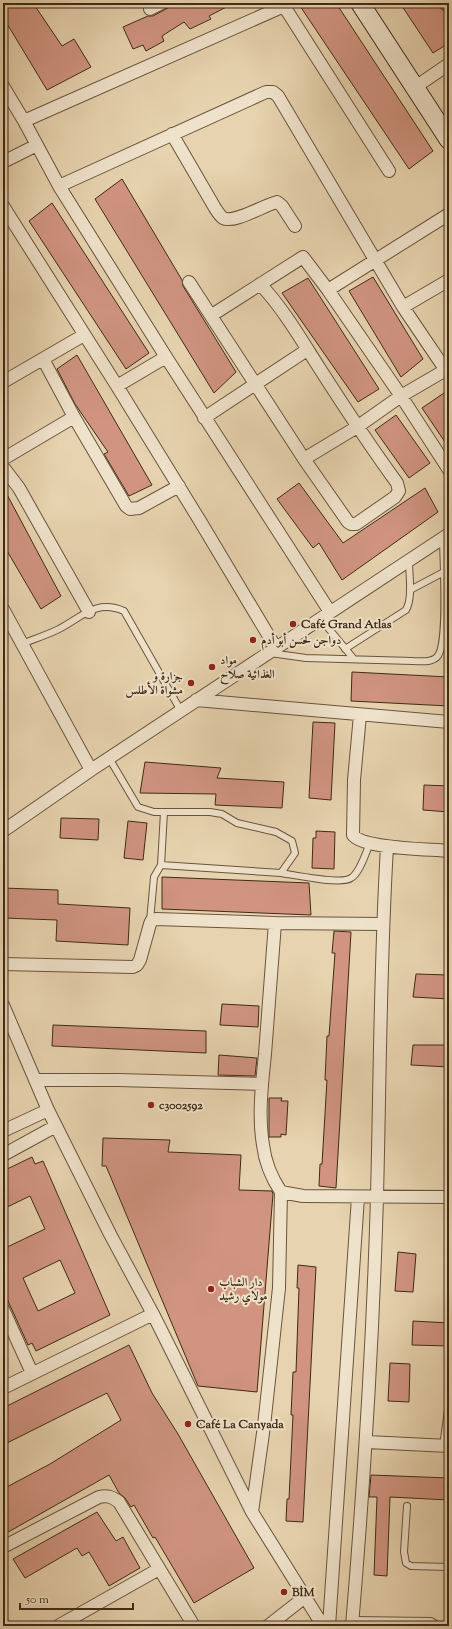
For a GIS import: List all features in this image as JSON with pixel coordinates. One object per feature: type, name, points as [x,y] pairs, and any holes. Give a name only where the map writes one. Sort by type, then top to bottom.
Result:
[{"type":"street","points":[[150,9],[162,3]]},
{"type":"street","points":[[360,3],[449,140]]},
{"type":"street","points":[[24,121],[283,4],[390,171]]},
{"type":"street","points":[[414,88],[449,64]]},
{"type":"street","points":[[3,86],[24,121],[59,186],[325,615]]},
{"type":"street","points":[[59,186],[266,92],[273,92],[278,96],[403,307],[448,371],[401,396],[357,427],[304,459]]},
{"type":"street","points":[[172,134],[215,208],[223,218],[231,219],[243,216],[267,204],[277,202],[282,206],[294,226]]},
{"type":"street","points":[[3,162],[37,145]]},
{"type":"street","points":[[3,206],[179,486],[272,650]]},
{"type":"street","points":[[328,290],[449,214]]},
{"type":"street","points":[[212,315],[304,256],[401,396],[449,470]]},
{"type":"street","points":[[403,307],[449,280]]},
{"type":"street","points":[[189,282],[212,315],[304,459],[348,522],[356,524],[395,497],[399,491],[397,484],[357,427],[268,293],[260,284]]},
{"type":"street","points":[[3,382],[84,335]]},
{"type":"street","points":[[204,418],[307,350]]},
{"type":"street","points":[[117,386],[166,357]]},
{"type":"street","points":[[42,359],[126,506],[130,509],[139,508],[179,486]]},
{"type":"street","points":[[3,459],[74,417]]},
{"type":"street","points":[[3,467],[19,488],[89,612]]},
{"type":"street","points":[[3,831],[108,758],[446,536]]},
{"type":"street","points":[[3,609],[91,770]]},
{"type":"street","points":[[196,700],[449,722]]},
{"type":"street","points":[[360,715],[354,780],[353,835],[359,841],[387,847],[449,851]]},
{"type":"street","points":[[352,1623],[367,1442],[377,1197],[383,924],[387,847]]},
{"type":"street","points":[[3,964],[133,967],[137,965],[140,960],[150,924],[152,920],[156,919],[276,923],[383,924]]},
{"type":"street","points":[[252,1512],[264,1426],[279,1288],[281,1192],[273,1180],[262,1144],[261,1117],[262,1084],[276,923]]},
{"type":"street","points":[[3,1005],[48,1110],[110,1234],[154,1314],[252,1512],[323,1626]]},
{"type":"street","points":[[36,1080],[118,1080],[262,1084]]},
{"type":"street","points":[[3,1131],[48,1110]]},
{"type":"street","points":[[3,1154],[56,1126]]},
{"type":"street","points":[[281,1192],[303,1196],[449,1197]]},
{"type":"street","points":[[328,1626],[358,1197]]},
{"type":"street","points":[[3,1309],[32,1373]]},
{"type":"street","points":[[3,1388],[154,1314]]},
{"type":"street","points":[[367,1442],[446,1446]]},
{"type":"street","points":[[3,1547],[99,1498],[106,1496],[112,1497],[119,1502],[194,1626]]},
{"type":"street","points":[[58,1626],[159,1569]]},
{"type":"street","points":[[268,1626],[305,1597]]},
{"type":"lane","points":[[272,650],[306,658],[429,661],[436,658],[441,650],[444,627],[444,572],[446,536]]},
{"type":"lane","points":[[345,649],[406,610],[409,605],[410,590],[409,560]]},
{"type":"lane","points":[[410,590],[444,572]]},
{"type":"lane","points":[[22,644],[47,635],[89,612],[105,606],[124,611],[181,711]]},
{"type":"lane","points":[[325,615],[345,649],[353,658]]},
{"type":"lane","points":[[108,758],[138,807],[154,812],[210,812],[222,814],[237,823],[276,832],[292,841],[295,853],[281,873]]},
{"type":"lane","points":[[150,924],[154,877],[161,865],[164,812]]},
{"type":"lane","points":[[161,865],[281,873],[341,881],[351,879],[358,871],[370,843]]},
{"type":"lane","points":[[446,1446],[446,1418],[449,1404]]},
{"type":"lane","points":[[407,1506],[404,1552],[406,1563],[411,1566],[449,1567]]},
{"type":"lane","points":[[352,1623],[431,1621],[439,1626]]},
{"type":"building","points":[[3,3],[33,3],[62,46],[74,39],[91,67],[47,90],[3,17]]},
{"type":"building","points":[[177,3],[234,3],[209,16],[211,19],[190,29],[184,22],[162,36],[164,41],[146,51],[143,45],[133,49],[123,27],[148,16],[153,16]]},
{"type":"building","points":[[298,3],[336,3],[433,151],[409,169]]},
{"type":"building","points":[[400,3],[439,3],[439,7],[449,15],[449,43],[433,53]]},
{"type":"building","points":[[122,179],[182,280],[183,286],[236,372],[214,393],[95,199]]},
{"type":"building","points":[[52,203],[149,353],[126,369],[29,221]]},
{"type":"building","points":[[373,277],[423,359],[401,377],[349,291]]},
{"type":"building","points":[[308,278],[379,389],[358,402],[282,293]]},
{"type":"building","points":[[77,355],[152,485],[129,496],[104,454],[108,452],[75,404],[57,369]]},
{"type":"building","points":[[444,393],[449,400],[449,448],[422,408]]},
{"type":"building","points":[[396,415],[430,463],[409,478],[375,430]]},
{"type":"building","points":[[299,483],[343,543],[425,488],[438,512],[342,580],[319,543],[313,548],[277,499]]},
{"type":"building","points":[[3,487],[61,596],[41,609],[3,544]]},
{"type":"building","points":[[352,672],[449,677],[449,706],[351,701]]},
{"type":"building","points":[[313,722],[335,723],[331,800],[309,798]]},
{"type":"building","points":[[145,762],[221,768],[217,778],[284,782],[282,808],[215,805],[216,794],[140,793]]},
{"type":"building","points":[[424,785],[449,786],[449,812],[423,810]]},
{"type":"building","points":[[61,818],[99,819],[98,840],[60,838]]},
{"type":"building","points":[[128,821],[147,823],[143,860],[124,858]]},
{"type":"building","points":[[316,831],[335,832],[334,869],[312,868],[313,838],[316,838]]},
{"type":"building","points":[[162,877],[309,883],[311,915],[162,909]]},
{"type":"building","points":[[3,888],[58,890],[58,904],[130,908],[128,945],[56,941],[57,920],[3,918]]},
{"type":"building","points":[[334,931],[351,932],[336,1188],[319,1186],[320,1164],[322,1164],[327,1080],[325,1080],[327,1036],[329,1036],[335,953],[332,953]]},
{"type":"building","points":[[416,974],[449,975],[449,999],[413,997]]},
{"type":"building","points":[[222,1004],[259,1006],[258,1027],[220,1025]]},
{"type":"building","points":[[53,1025],[206,1031],[206,1053],[52,1046]]},
{"type":"building","points":[[413,1045],[449,1045],[449,1067],[411,1065]]},
{"type":"building","points":[[219,1055],[257,1058],[255,1076],[218,1075]]},
{"type":"building","points":[[269,1098],[282,1098],[281,1101],[288,1101],[286,1135],[281,1134],[281,1137],[269,1137]]},
{"type":"building","name":"دار الشباب مولاي رشيد","points":[[103,1138],[170,1140],[168,1152],[241,1155],[239,1190],[272,1191],[273,1194],[257,1392],[198,1386],[106,1166],[102,1166]]},
{"type":"building","points":[[32,1157],[35,1164],[43,1161],[110,1315],[36,1351],[32,1343],[28,1345],[3,1290],[3,1249],[45,1229],[30,1196],[3,1209],[3,1171]],"holes":[[[60,1260],[75,1293],[38,1311],[23,1278]]]},
{"type":"building","points":[[398,1252],[416,1254],[413,1292],[395,1291]]},
{"type":"building","points":[[298,1265],[316,1267],[303,1522],[286,1521],[287,1499],[289,1499],[293,1415],[291,1415],[293,1372],[296,1372],[299,1288],[297,1288]]},
{"type":"building","points":[[413,1321],[449,1323],[449,1346],[412,1345]]},
{"type":"building","points":[[129,1345],[152,1393],[178,1434],[254,1568],[194,1603],[155,1537],[153,1538],[134,1505],[131,1507],[125,1498],[119,1493],[109,1475],[3,1535],[3,1489],[50,1464],[121,1420],[107,1393],[3,1445],[3,1408]]},
{"type":"building","points":[[390,1363],[410,1364],[409,1402],[388,1401]]},
{"type":"building","points":[[371,1475],[449,1478],[449,1500],[390,1497],[387,1576],[374,1575],[377,1497],[369,1497]]},
{"type":"building","points":[[97,1512],[116,1541],[123,1537],[140,1568],[109,1586],[89,1552],[82,1556],[77,1548],[25,1578],[13,1559]]},
{"type":"place","name":"Café Grand Atlas","points":[[293,624]]},
{"type":"place","name":"دواجن لحسن أبو أدم","points":[[253,640]]},
{"type":"place","name":"مواد الغذائية صلاح","points":[[212,667]]},
{"type":"place","name":"جزارة و مشواة الأطلس","points":[[191,683]]},
{"type":"place","name":"c3002592","points":[[151,1105]]},
{"type":"place","name":"دار الشباب مولاي رشيد","points":[[211,1289]]},
{"type":"place","name":"Café La Canyada","points":[[188,1424]]},
{"type":"place","name":"BİM","points":[[284,1592]]}]
